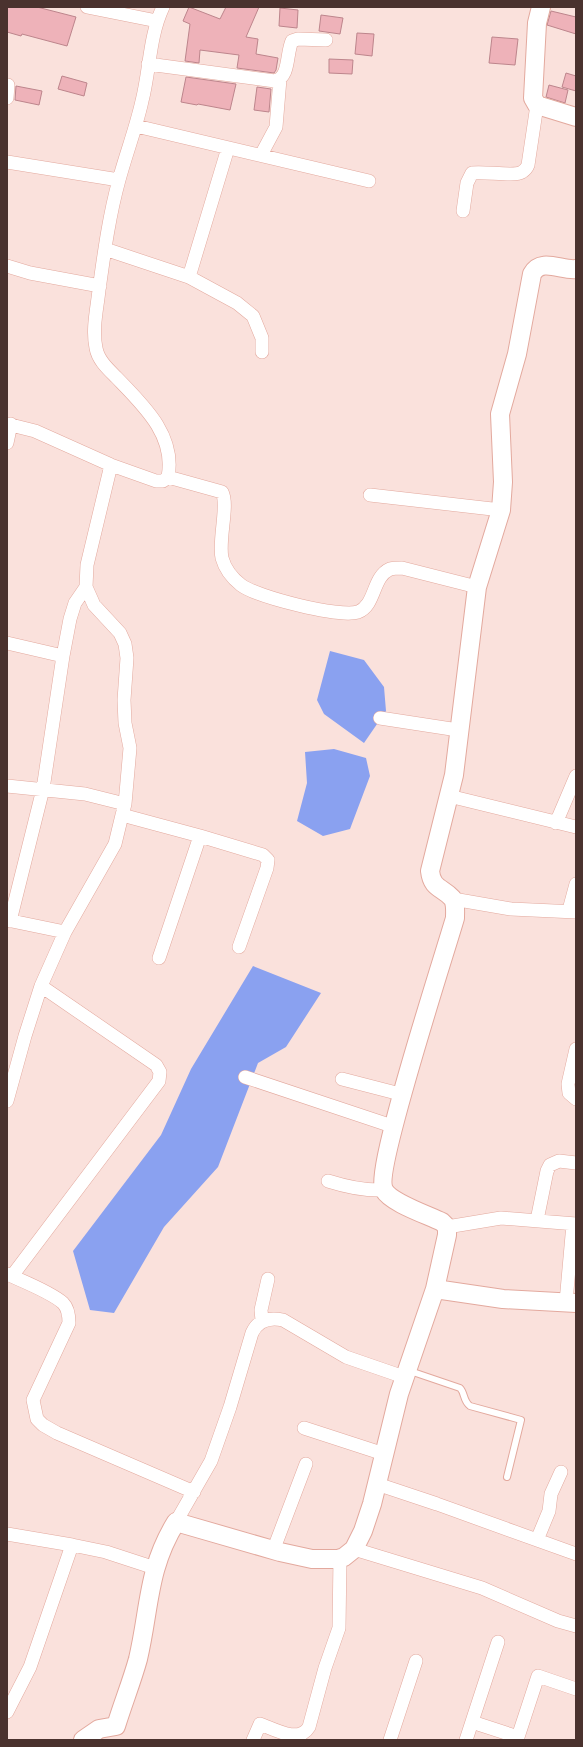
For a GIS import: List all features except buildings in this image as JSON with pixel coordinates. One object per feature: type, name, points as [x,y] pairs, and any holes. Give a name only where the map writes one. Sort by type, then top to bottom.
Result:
[{"type":"street","points":[[87,7],[157,20]]},
{"type":"street","points":[[7,443],[9,424],[35,432],[111,465],[156,481],[163,481],[168,477],[169,454],[161,429],[142,404],[102,363],[96,349],[94,329],[105,249],[119,180],[143,99],[157,20],[163,7]]},
{"type":"street","points":[[463,211],[467,183],[472,173],[518,174],[524,171],[528,165],[537,105],[533,98],[533,90],[537,23],[541,7]]},
{"type":"street","points":[[148,64],[275,81],[280,79],[284,74],[292,41],[326,40]]},
{"type":"street","points":[[261,156],[276,127],[280,79]]},
{"type":"street","points":[[537,105],[576,117]]},
{"type":"street","points":[[136,126],[369,181]]},
{"type":"street","points":[[189,277],[228,148]]},
{"type":"street","points":[[7,162],[119,180]]},
{"type":"street","points":[[105,249],[189,277],[237,303],[253,316],[262,338],[262,352]]},
{"type":"street","points":[[7,266],[30,273],[100,286]]},
{"type":"street","points":[[576,269],[568,270],[540,266],[535,269],[532,274],[517,354],[500,414],[503,482],[502,510],[477,587],[458,730],[454,775],[430,871],[431,880],[452,899],[511,909],[572,911],[576,884]]},
{"type":"street","points":[[7,1101],[41,986],[65,932],[115,844],[124,809],[130,748],[125,724],[124,700],[127,658],[125,644],[120,633],[94,605],[86,587],[87,565],[111,465]]},
{"type":"street","points":[[168,477],[222,492],[224,500],[221,539],[222,558],[228,572],[242,585],[255,592],[310,608],[357,612],[363,609],[369,602],[382,575],[390,569],[402,568],[477,587]]},
{"type":"street","points":[[370,495],[502,510]]},
{"type":"street","points":[[65,932],[8,920],[43,789],[70,619],[75,603],[86,587]]},
{"type":"street","points":[[7,643],[63,656]]},
{"type":"street","points":[[380,718],[458,730]]},
{"type":"street","points":[[556,823],[576,776]]},
{"type":"street","points":[[7,786],[84,794],[200,836],[263,855],[268,860],[267,868],[239,947]]},
{"type":"street","points":[[449,796],[576,827]]},
{"type":"street","points":[[159,958],[200,836]]},
{"type":"street","points":[[253,1740],[260,1724],[294,1736],[302,1737],[309,1727],[325,1668],[339,1628],[347,1554],[368,1517],[405,1373],[434,1289],[447,1235],[447,1227],[442,1222],[390,1198],[384,1190],[382,1181],[432,990],[455,918],[455,908],[452,899]]},
{"type":"street","points":[[41,986],[156,1065],[160,1072],[159,1081],[10,1275],[34,1286],[63,1304],[69,1314],[69,1324],[33,1400],[37,1419],[43,1425],[57,1433],[194,1492]]},
{"type":"street","points":[[576,1050],[568,1084],[570,1093],[576,1099]]},
{"type":"street","points":[[245,1077],[395,1127]]},
{"type":"street","points":[[342,1079],[404,1095]]},
{"type":"street","points":[[537,1220],[547,1171],[550,1165],[559,1161],[576,1163]]},
{"type":"street","points":[[328,1181],[361,1190],[384,1190]]},
{"type":"street","points":[[434,1289],[503,1300],[571,1303],[574,1224],[501,1218],[447,1227]]},
{"type":"street","points":[[262,1320],[261,1310],[268,1279]]},
{"type":"street","points":[[83,1740],[99,1729],[116,1726],[138,1660],[150,1584],[155,1568],[163,1546],[211,1461],[230,1407],[254,1328],[262,1320],[272,1318],[283,1320],[346,1357],[405,1373]]},
{"type":"street","points":[[304,1428],[384,1454]]},
{"type":"street","points":[[273,1551],[306,1464]]},
{"type":"street","points":[[537,1540],[549,1511],[551,1494],[561,1472]]},
{"type":"street","points":[[377,1484],[576,1554]]},
{"type":"street","points":[[176,1522],[273,1551],[321,1560],[347,1554],[482,1588],[558,1621],[576,1626]]},
{"type":"street","points":[[7,1534],[106,1552],[155,1568]]},
{"type":"street","points":[[7,1712],[30,1667],[72,1545]]},
{"type":"street","points":[[466,1740],[498,1642]]},
{"type":"street","points":[[390,1740],[416,1661]]},
{"type":"street","points":[[472,1722],[517,1739],[538,1676],[576,1689]]},
{"type":"lane","points":[[405,1373],[460,1388],[464,1394],[465,1401],[470,1406],[520,1420],[507,1477]]},
{"type":"water","points":[[330,651],[364,660],[384,687],[386,711],[364,743],[324,714],[317,700]]},
{"type":"water","points":[[334,749],[366,758],[370,776],[350,829],[323,836],[297,821],[307,783],[305,752]]},
{"type":"water","points":[[253,966],[321,993],[286,1047],[258,1063],[218,1167],[164,1227],[114,1313],[90,1310],[73,1251],[161,1135],[191,1069]]}]
